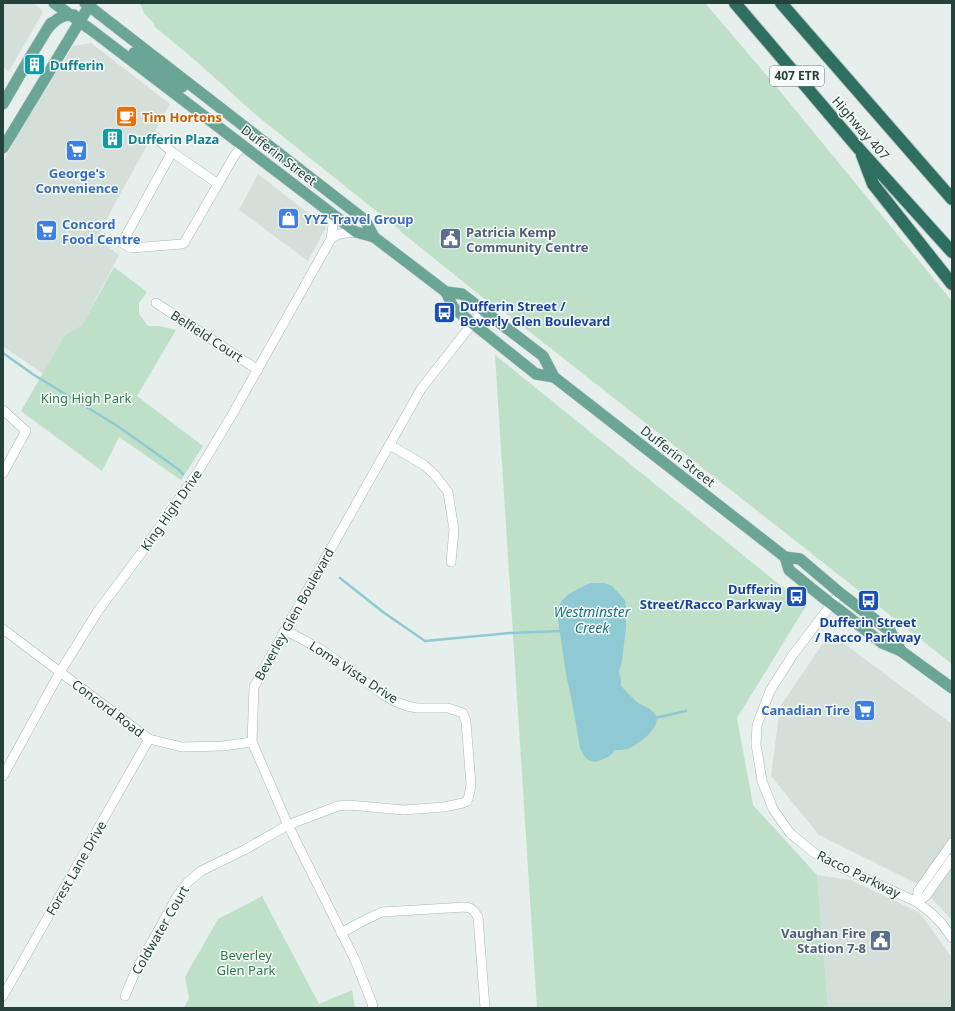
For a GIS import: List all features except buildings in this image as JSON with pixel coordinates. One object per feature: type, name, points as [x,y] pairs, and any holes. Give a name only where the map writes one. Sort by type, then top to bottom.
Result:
[{"type":"highway","name":"Highway 407","points":[[735,3],[859,148],[952,252]]},
{"type":"highway","name":"Highway 407","points":[[781,3],[952,199]]},
{"type":"highway","points":[[859,148],[873,184],[952,284]]},
{"type":"main road","points":[[3,104],[48,28],[60,4]]},
{"type":"main road","name":"Dufferin Street","points":[[60,4],[329,212],[356,232],[374,237],[446,292],[453,307],[536,374],[554,376]]},
{"type":"main road","points":[[3,148],[78,18],[88,4]]},
{"type":"main road","name":"Dufferin Street","points":[[88,4],[365,220],[374,237]]},
{"type":"main road","points":[[48,28],[63,16],[78,18],[98,26],[204,102],[241,124]]},
{"type":"main road","name":"Dufferin Street","points":[[446,292],[462,294],[543,356],[554,376],[785,558],[800,560],[890,631],[902,651]]},
{"type":"main road","name":"Dufferin Street","points":[[785,558],[789,570],[821,596],[882,643],[902,651],[952,688]]},
{"type":"street","points":[[154,136],[172,152],[218,184]]},
{"type":"street","points":[[172,152],[122,243],[131,248],[184,243],[242,145]]},
{"type":"street","name":"King High Drive","points":[[3,776],[60,672],[98,611],[142,552],[199,470],[258,370],[330,239],[333,225],[329,212]]},
{"type":"street","points":[[330,239],[339,234],[356,232]]},
{"type":"street","name":"Belfield Court","points":[[156,303],[258,370]]},
{"type":"street","name":"Beverley Glen Boulevard","points":[[373,1008],[355,960],[288,826],[252,742],[254,687],[377,465],[390,445],[421,389],[483,310]]},
{"type":"street","points":[[3,410],[26,431],[3,474]]},
{"type":"street","points":[[390,445],[424,465],[434,474],[448,492],[454,530],[451,562]]},
{"type":"street","name":"Racco Parkway","points":[[840,593],[792,656],[770,692],[757,725],[756,744],[762,781],[773,809],[790,833],[813,852],[836,865],[917,902],[942,924],[952,938]]},
{"type":"street","name":"Concord Road","points":[[3,629],[149,739],[182,747],[223,746],[252,742]]},
{"type":"street","name":"Loma Vista Drive","points":[[285,630],[322,650],[394,701],[417,708],[448,708],[463,713],[466,722],[470,784],[469,796],[467,801],[463,804],[404,810],[349,805],[338,806],[288,826]]},
{"type":"street","name":"Forest Lane Drive","points":[[3,996],[149,739]]},
{"type":"street","name":"Coldwater Court","points":[[125,996],[136,970],[178,895],[188,882],[201,871],[288,826]]},
{"type":"street","points":[[917,902],[918,891],[952,842]]},
{"type":"street","points":[[917,902],[927,895],[952,859]]},
{"type":"street","points":[[341,933],[382,912],[464,907],[470,908],[478,917],[485,1008]]},
{"type":"shaded area","points":[[3,3],[33,3],[43,12],[9,71],[3,67]]},
{"type":"shaded area","points":[[91,43],[170,104],[97,239],[119,255],[82,325],[65,335],[43,374],[3,346],[3,162],[17,136],[73,46]]},
{"type":"shaded area","points":[[258,174],[326,227],[308,261],[239,210]]},
{"type":"shaded area","points":[[830,633],[952,724],[952,920],[918,884],[819,835],[771,776],[780,707]]},
{"type":"shaded area","points":[[817,875],[851,880],[920,913],[952,958],[952,1008],[828,1008]]},
{"type":"green space","points":[[140,3],[705,3],[779,90],[952,301],[952,664],[493,303],[492,305],[256,115],[196,61],[154,26],[155,25],[144,13]]},
{"type":"green space","name":"King High Park","points":[[114,267],[147,292],[139,303],[139,314],[148,326],[160,326],[176,330],[137,396],[203,446],[181,480],[119,437],[102,471],[21,411],[65,335],[82,325]]},
{"type":"green space","points":[[495,355],[806,606],[737,718],[753,805],[817,875],[828,1008],[537,1008]]},
{"type":"green space","name":"Beverley Glen Park","points":[[262,896],[319,1004],[352,990],[355,1008],[184,1008],[189,998],[185,977],[218,919]]},
{"type":"water","name":"Westminster Creek","points":[[590,583],[604,583],[612,586],[625,600],[626,628],[619,672],[621,686],[637,702],[653,712],[657,719],[656,724],[649,734],[634,746],[628,749],[614,750],[608,757],[596,762],[588,760],[580,748],[566,674],[557,613],[561,602],[569,594]]},
{"type":"waterway","name":"Westminster Creek","points":[[3,353],[34,375],[116,425],[183,474]]},
{"type":"waterway","name":"Westminster Creek","points":[[340,578],[383,612],[425,641],[511,633],[562,632]]},
{"type":"waterway","name":"Westminster Creek","points":[[655,718],[686,711]]},
{"type":"place","name":"Dufferin","points":[[34,65]]},
{"type":"place","name":"Tim Hortons","points":[[126,117]]},
{"type":"place","name":"Dufferin Plaza","points":[[113,139]]},
{"type":"place","name":"George's Convenience","points":[[77,151]]},
{"type":"place","name":"YYZ Travel Group","points":[[289,219]]},
{"type":"place","name":"Concord Food Centre","points":[[46,231]]},
{"type":"place","name":"Patricia Kemp Community Centre","points":[[450,239]]},
{"type":"place","name":"Dufferin Street / Beverly Glen Boulevard","points":[[444,313]]},
{"type":"place","name":"Dufferin Street/Racco Parkway","points":[[797,596]]},
{"type":"place","name":"Dufferin Street / Racco Parkway","points":[[868,600]]},
{"type":"place","name":"Canadian Tire","points":[[865,710]]},
{"type":"place","name":"Vaughan Fire Station 7-8","points":[[881,940]]}]
